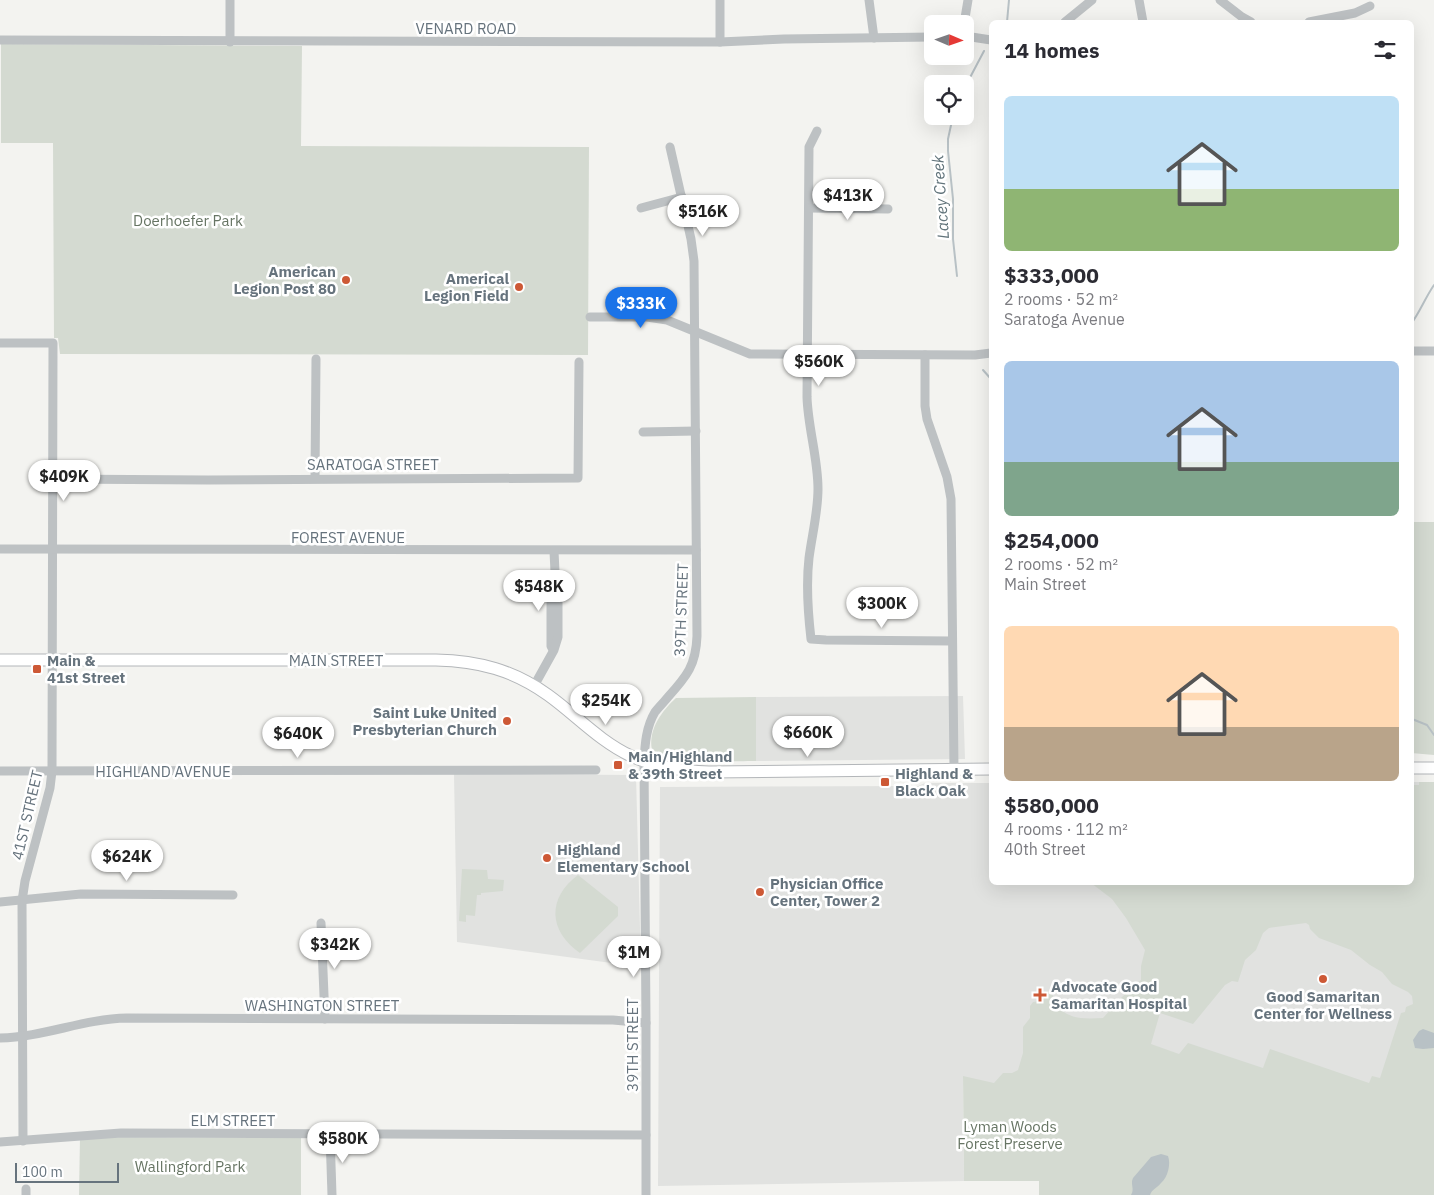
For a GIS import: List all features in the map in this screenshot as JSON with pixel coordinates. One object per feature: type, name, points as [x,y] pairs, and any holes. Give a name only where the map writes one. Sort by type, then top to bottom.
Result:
[{"type":"main road","name":"MAIN STREET","points":[[0,660],[457,660],[495,668],[534,686],[610,744],[644,761]]},
{"type":"main road","points":[[644,761],[678,769],[709,772],[989,769]]},
{"type":"main road","points":[[1414,768],[1434,768]]},
{"type":"street","points":[[230,0],[230,42]]},
{"type":"street","points":[[720,0],[720,42]]},
{"type":"street","points":[[869,0],[874,38]]},
{"type":"street","points":[[966,15],[968,0]]},
{"type":"street","points":[[1067,20],[1092,0]]},
{"type":"street","points":[[1138,0],[1143,20]]},
{"type":"street","points":[[1220,0],[1247,20]]},
{"type":"street","points":[[1319,20],[1354,13],[1370,6]]},
{"type":"street","name":"VENARD ROAD","points":[[0,40],[720,42],[924,37]]},
{"type":"street","points":[[974,37],[989,40]]},
{"type":"street","points":[[817,131],[809,147],[808,418],[818,488],[809,560],[811,639],[952,641]]},
{"type":"street","name":"39TH STREET","points":[[646,1195],[645,742],[655,712],[683,680],[694,661],[696,643],[696,431],[693,250],[670,147]]},
{"type":"street","points":[[641,208],[682,197]]},
{"type":"street","points":[[809,208],[888,209]]},
{"type":"street","points":[[590,316],[659,318],[671,321],[750,354],[975,355],[989,353]]},
{"type":"street","name":"41ST STREET","points":[[0,343],[54,343],[52,771],[50,788],[25,881],[22,901],[23,1141]]},
{"type":"street","points":[[1414,351],[1434,351]]},
{"type":"street","points":[[925,355],[927,418],[947,477],[951,499],[954,769]]},
{"type":"street","points":[[315,478],[316,359]]},
{"type":"street","name":"SARATOGA STREET","points":[[52,478],[208,480],[578,478],[579,362]]},
{"type":"street","points":[[643,432],[696,431]]},
{"type":"street","name":"FOREST AVENUE","points":[[0,549],[696,550]]},
{"type":"street","points":[[534,686],[554,650],[558,637],[558,577],[555,572],[554,551]]},
{"type":"street","name":"HIGHLAND AVENUE","points":[[0,771],[596,770]]},
{"type":"street","points":[[0,902],[80,894],[233,895]]},
{"type":"street","points":[[321,922],[325,1019]]},
{"type":"street","name":"WASHINGTON STREET","points":[[0,1038],[22,1037],[117,1018],[630,1020],[646,1024]]},
{"type":"street","name":"ELM STREET","points":[[0,1142],[121,1133],[646,1135]]},
{"type":"street","points":[[330,1134],[332,1195]]},
{"type":"shaded area","points":[[963,696],[965,759],[756,761],[756,697]]},
{"type":"shaded area","name":"Highland Elementary School","points":[[454,774],[636,775],[641,967],[457,942]]},
{"type":"shaded area","name":"Advocate Good Samaritan Hospital","points":[[1414,782],[1419,782],[1421,1176],[963,1077],[964,1181],[658,1186],[660,787],[918,786],[925,783],[989,783],[989,885],[1414,885]]},
{"type":"shaded area","points":[[1423,1029],[1434,1033],[1434,1048],[1415,1048],[1413,1040],[1419,1031]]},
{"type":"shaded area","points":[[1161,1154],[1168,1156],[1169,1159],[1168,1170],[1163,1180],[1150,1195],[1131,1195],[1133,1191],[1133,1178],[1151,1157]]},
{"type":"green space","name":"Doerhoefer Park","points":[[1,44],[302,46],[301,146],[589,147],[588,355],[60,354],[58,338],[54,338],[53,143],[1,143]]},
{"type":"green space","points":[[1414,522],[1434,522],[1434,755],[1414,753]]},
{"type":"green space","points":[[756,697],[756,761],[685,760],[671,758],[652,750],[652,735],[657,721],[676,698]]},
{"type":"green space","name":"Lyman Woods Forest Preserve","points":[[1419,782],[1434,782],[1434,1195],[1039,1195],[1039,1181],[964,1181],[963,1076],[994,1083],[1003,1073],[1012,1073],[1018,1070],[1023,1053],[1023,1027],[1030,1018],[1030,1006],[1033,1002],[1039,1001],[1043,997],[1043,993],[1051,992],[1052,1000],[1057,1007],[1069,1015],[1081,1018],[1103,1018],[1141,980],[1141,966],[1145,950],[1112,899],[1094,885],[1414,885],[1414,785],[1419,785]],"holes":[[[1306,923],[1319,938],[1351,950],[1382,972],[1392,984],[1412,996],[1413,1004],[1406,1007],[1405,1012],[1401,1013],[1380,1078],[1372,1076],[1369,1083],[1270,1049],[1263,1068],[1188,1043],[1179,1054],[1151,1044],[1160,1013],[1193,1024],[1225,985],[1232,981],[1238,982],[1245,960],[1256,950],[1263,933],[1269,928]]]},
{"type":"green space","points":[[462,869],[487,870],[488,879],[504,880],[503,891],[477,895],[475,916],[466,915],[466,922],[459,921]]},
{"type":"green space","points":[[578,875],[618,907],[618,916],[580,953],[562,935],[557,925],[555,914],[561,894]]},
{"type":"green space","name":"Wallingford Park","points":[[80,1137],[301,1138],[301,1195],[79,1195]]},
{"type":"waterway","name":"Lacey Creek","points":[[1007,20],[1009,0]]},
{"type":"waterway","name":"Lacey Creek","points":[[971,75],[984,51]]},
{"type":"waterway","name":"Lacey Creek","points":[[951,125],[948,151],[953,199],[953,239],[957,276]]},
{"type":"waterway","points":[[1414,320],[1434,285]]},
{"type":"waterway","name":"Lacey Creek","points":[[983,370],[989,377]]},
{"type":"waterway","name":"Lacey Creek","points":[[1414,720],[1427,725],[1434,735]]},
{"type":"place","name":"American Legion Post 80","points":[[346,280]]},
{"type":"place","name":"Americal Legion Field","points":[[519,287]]},
{"type":"place","name":"Main & 41st Street","points":[[37,669]]},
{"type":"place","name":"Saint Luke United Presbyterian Church","points":[[507,721]]},
{"type":"place","name":"Main/Highland & 39th Street","points":[[618,765]]},
{"type":"place","name":"Highland & Black Oak","points":[[885,782]]},
{"type":"place","name":"Highland Elementary School","points":[[547,858]]},
{"type":"place","name":"Physician Office Center, Tower 2","points":[[760,892]]},
{"type":"place","name":"Good Samaritan Center for Wellness","points":[[1323,979]]},
{"type":"place","name":"Advocate Good Samaritan Hospital","points":[[1040,995]]}]
